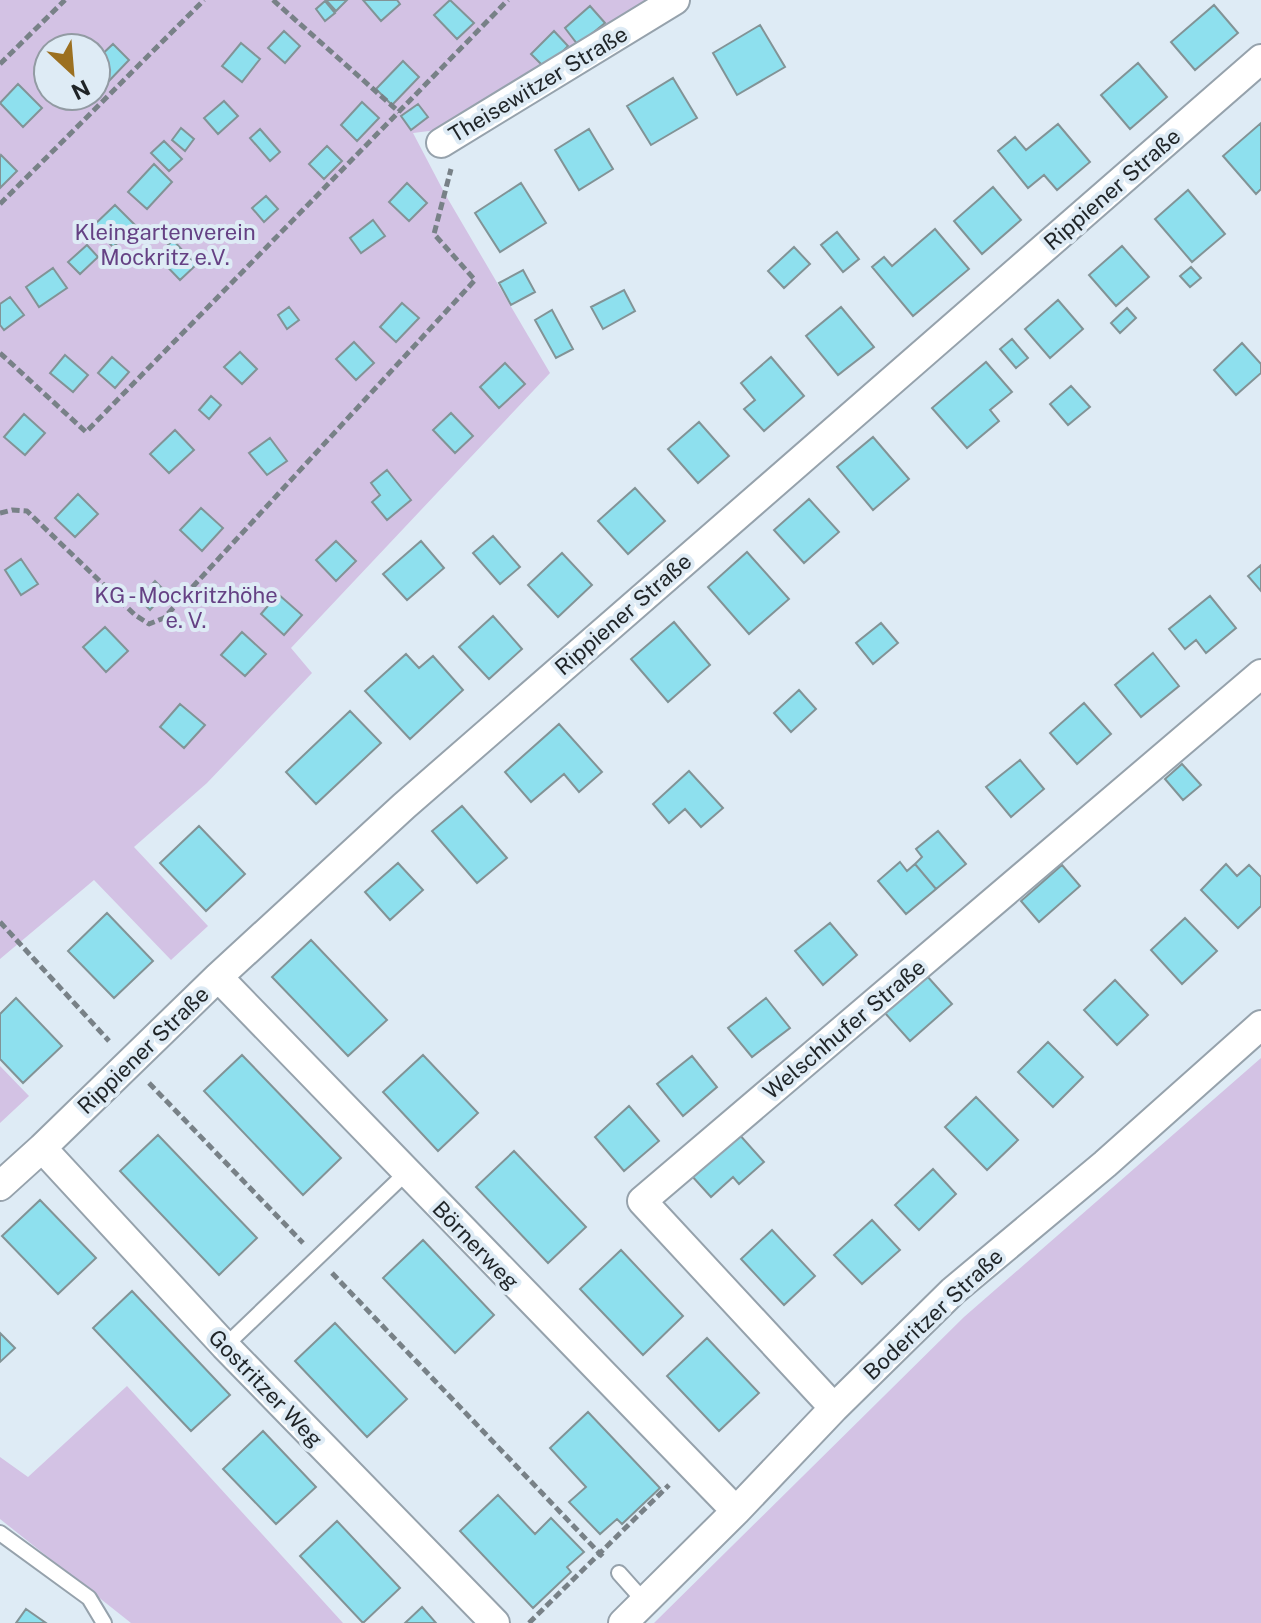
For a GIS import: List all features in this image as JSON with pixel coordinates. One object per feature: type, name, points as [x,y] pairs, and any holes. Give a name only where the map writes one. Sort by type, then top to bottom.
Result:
[{"type":"street","name":"Theisewitzer Straße","points":[[441,143],[675,0]]},
{"type":"street","name":"Rippiener Straße","points":[[0,1186],[218,977],[404,806],[1261,59]]},
{"type":"street","name":"Welschhufer Straße","points":[[834,1408],[642,1201],[1261,674]]},
{"type":"street","name":"Börnerweg","points":[[218,977],[736,1511]]},
{"type":"street","name":"Boderitzer Straße","points":[[623,1623],[953,1291],[1105,1164],[1261,1025]]},
{"type":"street","name":"Gostritzer Weg","points":[[42,1148],[225,1346],[495,1623]]},
{"type":"lane","points":[[225,1346],[406,1173]]},
{"type":"lane","points":[[0,1533],[89,1598],[104,1623]]},
{"type":"lane","points":[[619,1573],[644,1601]]},
{"type":"path","points":[[0,64],[65,0]]},
{"type":"path","points":[[0,204],[204,0]]},
{"type":"path","points":[[273,0],[399,112]]},
{"type":"path","points":[[0,353],[86,432],[508,0]]},
{"type":"path","points":[[0,513],[27,511],[135,615],[149,624],[164,618],[475,280],[434,234],[452,172],[441,143]]},
{"type":"path","points":[[0,922],[130,1064],[591,1544]]},
{"type":"path","points":[[529,1623],[690,1465]]},
{"type":"green space","points":[[0,0],[654,0],[437,130],[413,133],[445,194],[550,373],[291,648],[312,673],[207,783],[134,847],[208,926],[171,960],[94,880],[0,959]]},
{"type":"green space","points":[[1261,1058],[1261,1623],[654,1623],[964,1317]]},
{"type":"green space","points":[[0,1066],[29,1096],[0,1123]]},
{"type":"green space","points":[[127,1386],[343,1623],[131,1623],[0,1519],[0,1457],[28,1477]]},
{"type":"building","points":[[326,0],[347,0],[336,11]]},
{"type":"building","points":[[363,0],[397,0],[400,4],[381,21]]},
{"type":"building","points":[[450,0],[474,23],[457,39],[434,15]]},
{"type":"building","points":[[325,1],[335,13],[325,21],[316,9]]},
{"type":"building","points":[[1214,5],[1238,33],[1195,70],[1171,42]]},
{"type":"building","points":[[590,6],[605,23],[578,45],[565,28]]},
{"type":"building","points":[[760,25],[785,67],[737,95],[713,53]]},
{"type":"building","points":[[284,31],[300,46],[285,63],[268,48]]},
{"type":"building","points":[[554,31],[568,46],[546,69],[531,54]]},
{"type":"building","points":[[241,43],[260,59],[242,82],[222,66]]},
{"type":"building","points":[[112,45],[129,60],[112,78]]},
{"type":"building","points":[[403,61],[419,77],[392,105],[376,89]]},
{"type":"building","points":[[1138,63],[1167,97],[1130,129],[1101,95]]},
{"type":"building","points":[[673,78],[697,118],[651,145],[627,106]]},
{"type":"building","points":[[18,84],[32,98],[32,112],[38,112],[23,127],[0,103]]},
{"type":"building","points":[[224,101],[238,116],[218,134],[204,118]]},
{"type":"building","points":[[362,102],[379,118],[357,141],[341,125]]},
{"type":"building","points":[[418,104],[428,117],[411,130],[401,116]]},
{"type":"building","points":[[1261,123],[1261,189],[1256,194],[1223,156]]},
{"type":"building","points":[[1058,124],[1090,162],[1057,190],[1044,175],[1028,188],[998,151],[1015,137],[1026,150]]},
{"type":"building","points":[[181,128],[194,139],[185,151],[172,140]]},
{"type":"building","points":[[260,129],[280,152],[270,161],[250,138]]},
{"type":"building","points":[[589,129],[613,169],[579,190],[555,150]]},
{"type":"building","points":[[164,141],[182,159],[169,171],[151,153]]},
{"type":"building","points":[[327,146],[342,161],[324,179],[309,164]]},
{"type":"building","points":[[0,157],[17,171],[0,188]]},
{"type":"building","points":[[154,164],[172,182],[147,209],[128,192]]},
{"type":"building","points":[[407,183],[427,203],[409,221],[389,202]]},
{"type":"building","points":[[521,183],[546,223],[500,252],[475,213]]},
{"type":"building","points":[[993,187],[1021,220],[982,254],[954,221]]},
{"type":"building","points":[[1188,190],[1225,234],[1192,262],[1155,219]]},
{"type":"building","points":[[266,196],[278,209],[264,222],[252,208]]},
{"type":"building","points":[[115,205],[136,226],[113,247],[93,226]]},
{"type":"building","points":[[373,220],[385,236],[361,253],[350,238]]},
{"type":"building","points":[[935,229],[969,269],[913,316],[872,267],[884,257],[892,266]]},
{"type":"building","points":[[837,232],[859,259],[843,272],[821,245]]},
{"type":"building","points":[[173,240],[196,265],[180,280],[157,256]]},
{"type":"building","points":[[87,245],[98,257],[80,274],[68,262]]},
{"type":"building","points":[[1122,246],[1149,277],[1116,306],[1089,275]]},
{"type":"building","points":[[794,247],[810,264],[784,288],[768,271]]},
{"type":"building","points":[[1191,267],[1201,278],[1190,287],[1180,276]]},
{"type":"building","points":[[53,268],[67,288],[39,307],[26,287]]},
{"type":"building","points":[[523,270],[535,292],[511,305],[499,283]]},
{"type":"building","points":[[624,290],[635,311],[603,329],[591,307]]},
{"type":"building","points":[[10,297],[24,315],[4,330],[0,325],[0,304]]},
{"type":"building","points":[[1058,300],[1083,329],[1050,358],[1025,329]]},
{"type":"building","points":[[402,303],[419,318],[396,342],[380,327]]},
{"type":"building","points":[[289,307],[299,320],[287,329],[278,315]]},
{"type":"building","points":[[841,307],[874,347],[838,375],[806,336]]},
{"type":"building","points":[[1127,308],[1136,318],[1120,333],[1111,323]]},
{"type":"building","points":[[552,310],[573,349],[556,358],[535,320]]},
{"type":"building","points":[[1012,339],[1028,358],[1016,368],[1000,349]]},
{"type":"building","points":[[354,342],[374,363],[356,380],[336,359]]},
{"type":"building","points":[[1242,343],[1261,364],[1261,373],[1236,395],[1214,370]]},
{"type":"building","points":[[240,352],[257,369],[242,384],[224,367]]},
{"type":"building","points":[[65,355],[88,375],[73,392],[50,373]]},
{"type":"building","points":[[112,357],[129,372],[115,388],[98,373]]},
{"type":"building","points":[[771,357],[804,396],[764,431],[744,409],[755,400],[741,383]]},
{"type":"building","points":[[986,362],[1012,392],[990,410],[999,421],[967,448],[932,408]]},
{"type":"building","points":[[505,363],[525,384],[499,408],[480,387]]},
{"type":"building","points":[[1071,386],[1090,407],[1068,425],[1050,404]]},
{"type":"building","points":[[211,396],[221,405],[209,419],[199,410]]},
{"type":"building","points":[[451,413],[473,436],[455,453],[433,430]]},
{"type":"building","points":[[24,414],[45,433],[25,455],[4,437]]},
{"type":"building","points":[[699,422],[729,456],[698,483],[668,449]]},
{"type":"building","points":[[175,430],[194,450],[169,473],[150,454]]},
{"type":"building","points":[[873,437],[909,479],[873,510],[837,467]]},
{"type":"building","points":[[270,438],[287,461],[267,475],[249,453]]},
{"type":"building","points":[[387,470],[411,500],[387,520],[372,502],[380,495],[371,483]]},
{"type":"building","points":[[635,488],[665,521],[628,554],[598,521]]},
{"type":"building","points":[[78,494],[98,514],[75,537],[55,518]]},
{"type":"building","points":[[809,499],[839,532],[804,563],[774,530]]},
{"type":"building","points":[[201,508],[223,528],[202,551],[180,530]]},
{"type":"building","points":[[493,536],[520,567],[500,584],[473,553]]},
{"type":"building","points":[[336,541],[356,561],[336,581],[316,560]]},
{"type":"building","points":[[421,541],[444,568],[407,600],[383,574]]},
{"type":"building","points":[[747,552],[789,599],[749,634],[708,587]]},
{"type":"building","points":[[562,553],[592,585],[558,617],[528,585]]},
{"type":"building","points":[[21,559],[38,584],[21,595],[5,570]]},
{"type":"building","points":[[1261,565],[1261,591],[1248,576]]},
{"type":"building","points":[[155,581],[166,592],[150,610],[139,599]]},
{"type":"building","points":[[278,594],[302,615],[284,635],[261,614]]},
{"type":"building","points":[[1210,596],[1236,628],[1206,653],[1196,640],[1185,649],[1169,629]]},
{"type":"building","points":[[493,616],[522,649],[489,679],[459,647]]},
{"type":"building","points":[[674,622],[710,665],[668,702],[631,659]]},
{"type":"building","points":[[881,623],[898,643],[873,664],[856,643]]},
{"type":"building","points":[[105,627],[128,651],[106,672],[83,647]]},
{"type":"building","points":[[242,632],[266,654],[245,676],[221,655]]},
{"type":"building","points":[[1153,653],[1179,686],[1141,717],[1115,685]]},
{"type":"building","points":[[406,654],[419,668],[433,656],[463,690],[410,739],[365,691]]},
{"type":"building","points":[[799,690],[816,709],[791,732],[774,713]]},
{"type":"building","points":[[1084,703],[1111,734],[1077,764],[1050,733]]},
{"type":"building","points":[[180,704],[205,725],[184,748],[160,727]]},
{"type":"building","points":[[350,711],[381,743],[316,804],[286,772]]},
{"type":"building","points":[[559,724],[602,772],[579,792],[564,774],[531,802],[505,772]]},
{"type":"building","points":[[1020,760],[1044,789],[1011,817],[986,787]]},
{"type":"building","points":[[1182,764],[1201,785],[1183,800],[1165,779]]},
{"type":"building","points":[[689,771],[723,808],[701,827],[685,809],[669,823],[653,804]]},
{"type":"building","points":[[462,806],[507,858],[477,883],[432,831]]},
{"type":"building","points":[[199,826],[245,874],[206,911],[160,863]]},
{"type":"building","points":[[938,831],[966,864],[936,889],[915,864],[922,857],[916,849]]},
{"type":"building","points":[[900,862],[907,871],[915,864],[936,889],[906,914],[878,881]]},
{"type":"building","points":[[398,863],[423,890],[390,920],[365,892]]},
{"type":"building","points":[[1226,864],[1237,876],[1249,865],[1261,877],[1261,906],[1238,928],[1201,890]]},
{"type":"building","points":[[1062,865],[1080,886],[1039,922],[1021,901]]},
{"type":"building","points":[[107,913],[153,961],[114,998],[68,951]]},
{"type":"building","points":[[1185,918],[1217,951],[1182,984],[1151,950]]},
{"type":"building","points":[[830,923],[857,955],[823,985],[795,951]]},
{"type":"building","points":[[311,940],[387,1020],[348,1056],[272,977]]},
{"type":"building","points":[[927,976],[952,1004],[910,1041],[885,1013]]},
{"type":"building","points":[[1115,980],[1148,1015],[1117,1045],[1084,1010]]},
{"type":"building","points":[[16,998],[62,1046],[23,1083],[0,1059],[0,1014]]},
{"type":"building","points":[[766,998],[790,1028],[752,1057],[728,1028]]},
{"type":"building","points":[[1048,1042],[1083,1077],[1053,1107],[1018,1072]]},
{"type":"building","points":[[242,1055],[341,1158],[303,1195],[204,1091]]},
{"type":"building","points":[[423,1055],[478,1113],[438,1151],[383,1092]]},
{"type":"building","points":[[692,1056],[717,1087],[683,1116],[657,1084]]},
{"type":"building","points":[[976,1097],[1018,1140],[987,1170],[945,1127]]},
{"type":"building","points":[[629,1106],[659,1141],[624,1171],[595,1137]]},
{"type":"building","points":[[738,1133],[764,1162],[739,1184],[733,1177],[711,1197],[691,1175]]},
{"type":"building","points":[[158,1135],[257,1238],[219,1275],[120,1171]]},
{"type":"building","points":[[514,1151],[586,1227],[548,1263],[476,1187]]},
{"type":"building","points":[[933,1169],[956,1194],[919,1230],[895,1205]]},
{"type":"building","points":[[40,1200],[96,1258],[58,1294],[2,1236]]},
{"type":"building","points":[[872,1220],[900,1250],[862,1284],[834,1255]]},
{"type":"building","points":[[772,1230],[815,1276],[784,1305],[741,1259]]},
{"type":"building","points":[[423,1240],[494,1315],[455,1353],[383,1278]]},
{"type":"building","points":[[621,1250],[683,1316],[643,1355],[580,1289]]},
{"type":"building","points":[[132,1291],[230,1395],[191,1431],[93,1328]]},
{"type":"building","points":[[335,1323],[407,1399],[367,1437],[295,1361]]},
{"type":"building","points":[[0,1333],[15,1348],[0,1362]]},
{"type":"building","points":[[707,1338],[759,1393],[719,1431],[667,1376]]},
{"type":"building","points":[[588,1412],[660,1488],[622,1524],[617,1519],[600,1534],[569,1502],[586,1487],[550,1448]]},
{"type":"building","points":[[263,1431],[316,1487],[276,1524],[223,1469]]},
{"type":"building","points":[[498,1495],[535,1534],[551,1518],[584,1552],[567,1567],[571,1572],[533,1608],[460,1531]]},
{"type":"building","points":[[337,1521],[400,1588],[363,1623],[300,1556]]},
{"type":"building","points":[[422,1607],[436,1623],[405,1623]]},
{"type":"building","points":[[26,1609],[46,1623],[16,1623]]},
{"type":"park label","name":"Kleingartenverein Mockritz e.V.","points":[[165,244]]},
{"type":"park label","name":"KG - Mockritzhöhe e. V.","points":[[186,608]]}]
